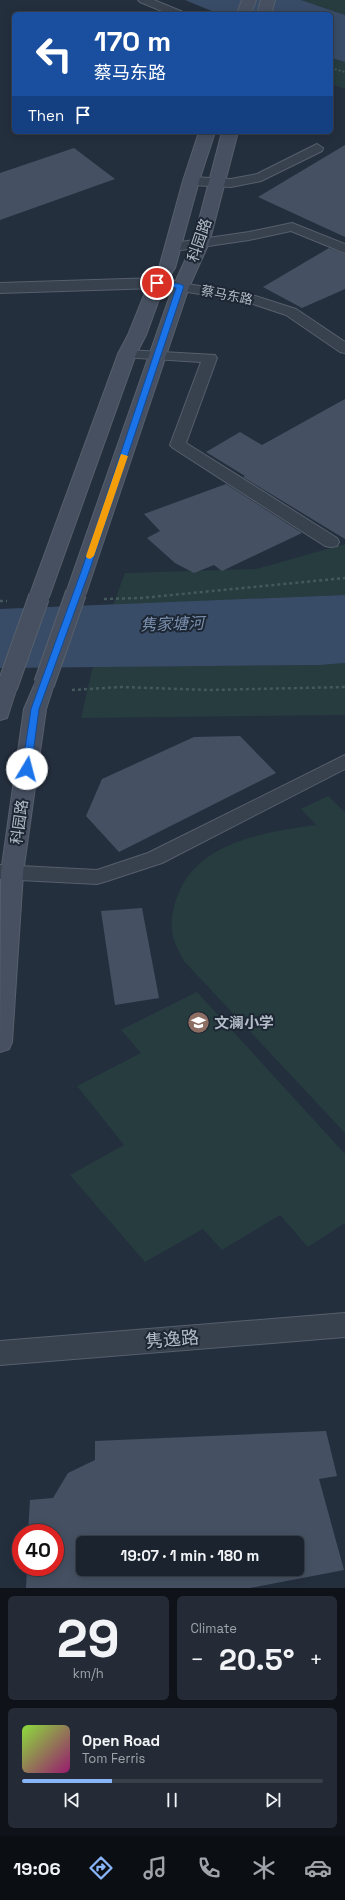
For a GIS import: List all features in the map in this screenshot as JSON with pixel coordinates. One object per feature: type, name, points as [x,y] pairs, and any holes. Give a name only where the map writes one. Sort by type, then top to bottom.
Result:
[{"type":"street","points":[[245,12],[249,0]]},
{"type":"street","points":[[265,12],[268,0]]},
{"type":"street","name":"科园路","points":[[0,712],[38,597],[127,354],[137,335],[157,283],[167,268],[191,181],[206,134]]},
{"type":"street","name":"科园路","points":[[0,1042],[6,873],[35,709],[158,356],[180,286],[201,243],[229,134]]},
{"type":"street","name":"蔡马东路","points":[[0,288],[157,283],[180,286]]},
{"type":"street","name":"隽逸路","points":[[0,1353],[345,1325]]},
{"type":"lane","points":[[144,0],[174,12]]},
{"type":"lane","points":[[191,181],[231,183],[261,177],[317,148]]},
{"type":"lane","points":[[174,247],[292,227],[345,249]]},
{"type":"lane","name":"蔡马东路","points":[[180,286],[249,298],[290,312],[345,349]]},
{"type":"lane","points":[[127,354],[210,358],[178,445],[331,542]]},
{"type":"lane","points":[[6,873],[97,877],[155,858],[345,761]]},
{"type":"path","points":[[333,69],[345,72]]},
{"type":"path","points":[[102,600],[141,598],[345,578]]},
{"type":"path","points":[[0,601],[11,601]]},
{"type":"path","points":[[43,687],[209,690],[345,687]]},
{"type":"green space","points":[[301,0],[345,0],[345,15]]},
{"type":"green space","points":[[333,59],[345,62],[345,89],[333,85]]},
{"type":"green space","points":[[345,544],[345,595],[113,605],[125,573],[256,569]]},
{"type":"green space","points":[[345,663],[345,715],[81,718],[93,666],[320,665]]},
{"type":"green space","points":[[328,796],[345,812],[345,1133],[184,961],[175,943],[172,925],[174,905],[178,895],[188,877],[201,862],[217,851],[236,842],[276,831],[316,825],[301,809]]},
{"type":"green space","points":[[197,992],[345,1154],[345,1223],[308,1247],[280,1215],[222,1250],[203,1229],[145,1262],[70,1175],[124,1145],[77,1086],[141,1053],[121,1030]]},
{"type":"water","points":[[185,0],[301,0],[345,15],[345,62],[333,59],[333,12],[214,12]]},
{"type":"water","name":"隽家塘河","points":[[345,595],[345,663],[320,665],[0,668],[0,609]]},
{"type":"building","points":[[345,145],[345,237],[258,197]]},
{"type":"building","points":[[74,148],[115,179],[0,220],[0,173]]},
{"type":"building","points":[[329,248],[345,254],[345,289],[302,308],[263,287]]},
{"type":"building","points":[[345,399],[345,539],[243,477],[245,476],[206,452],[240,432],[262,445]]},
{"type":"building","points":[[226,484],[302,533],[222,571],[214,565],[194,573],[175,563],[147,538],[160,531],[144,514]]},
{"type":"building","points":[[240,736],[276,773],[119,852],[86,816],[102,779],[194,737]]},
{"type":"building","points":[[142,908],[159,998],[115,1005],[101,911]]},
{"type":"building","points":[[326,1431],[337,1476],[319,1479],[344,1570],[250,1588],[26,1588],[27,1576],[64,1576],[64,1524],[29,1524],[30,1500],[53,1498],[68,1473],[95,1460],[95,1441]]},
{"type":"slow traffic","points":[[90,556],[124,456]]},
{"type":"place","name":"文澜小学","points":[[198,1022]]},
{"type":"route","points":[[27,769],[35,709],[86,569],[180,286],[157,283]]}]
